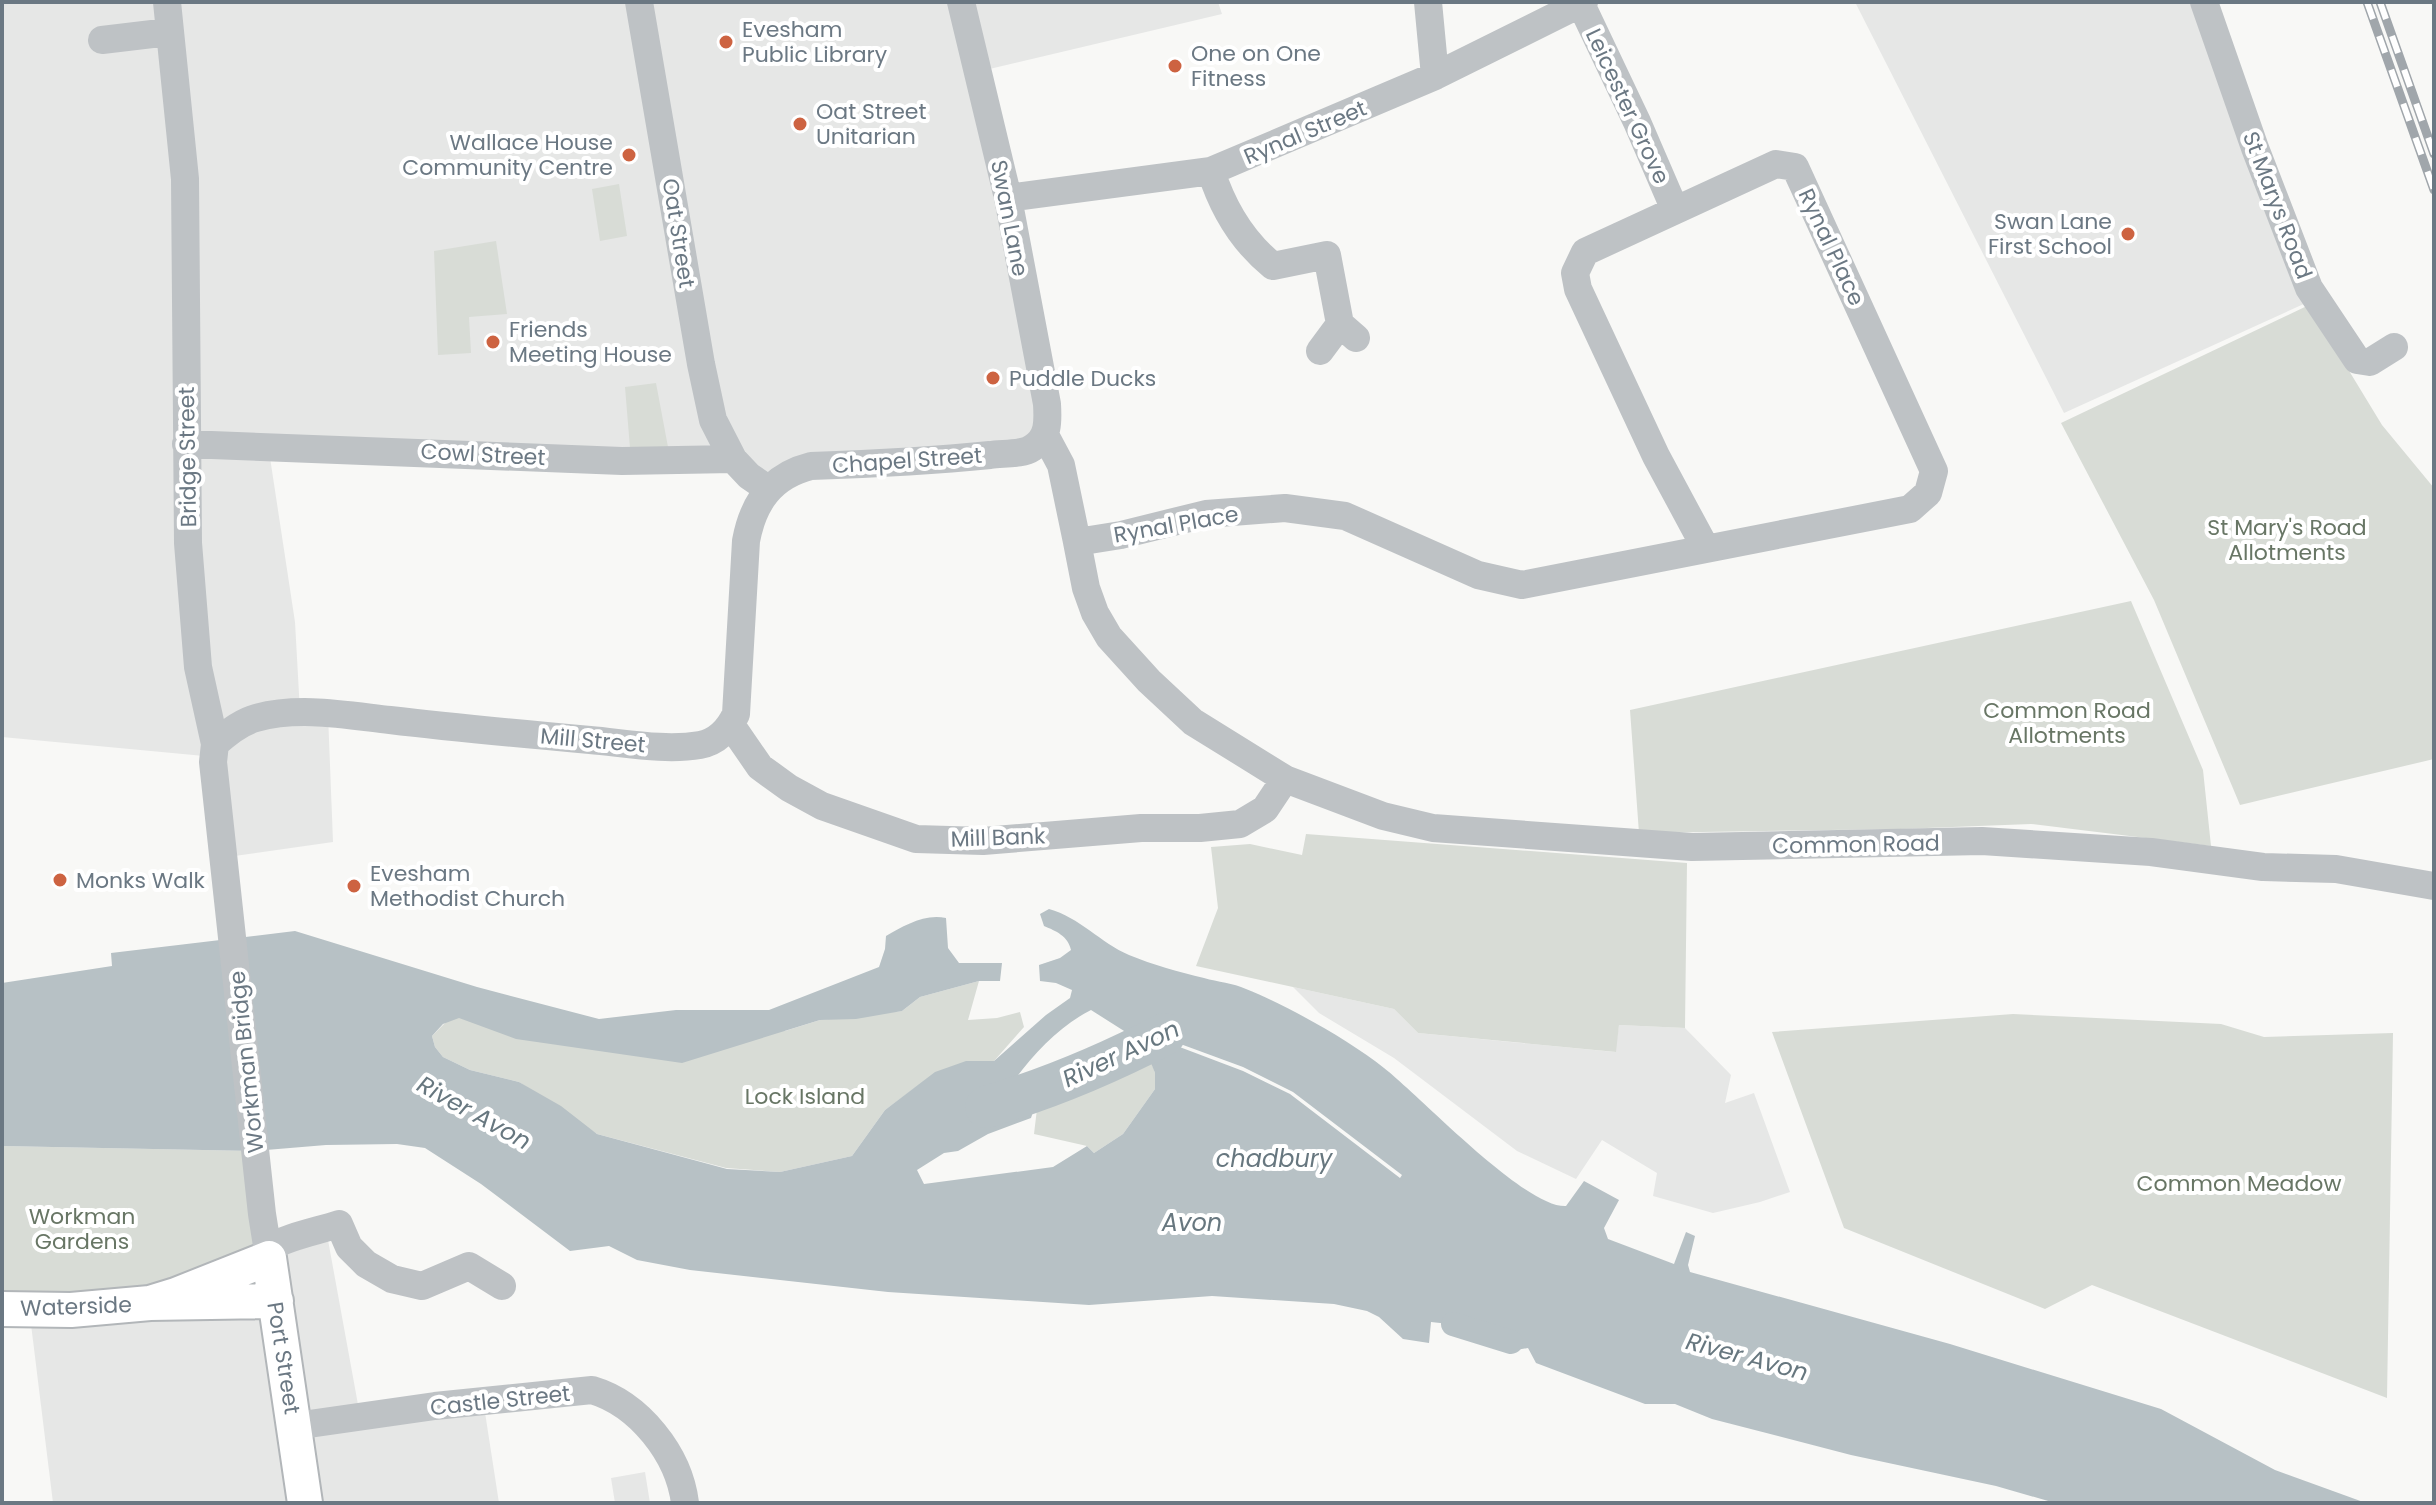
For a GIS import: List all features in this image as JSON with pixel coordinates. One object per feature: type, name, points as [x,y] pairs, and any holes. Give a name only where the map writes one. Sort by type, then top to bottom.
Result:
[{"type":"main road","name":"Waterside","points":[[150,1303],[224,1277],[268,1254]]},
{"type":"main road","name":"Port Street","points":[[268,1254],[305,1503]]},
{"type":"main road","name":"Waterside","points":[[2,1309],[71,1310],[150,1303],[276,1301]]},
{"type":"street","name":"Oat Street","points":[[639,2],[701,364],[713,420],[733,459]]},
{"type":"street","name":"Swan Lane","points":[[961,2],[1008,198],[1017,259],[1047,404],[1045,435]]},
{"type":"street","points":[[1428,2],[1435,76]]},
{"type":"street","name":"St Marys Road","points":[[2204,2],[2255,148],[2309,288],[2357,360],[2370,362],[2394,347]]},
{"type":"street","name":"Rynal Street","points":[[1008,198],[1211,171],[1435,76],[1582,3]]},
{"type":"street","name":"Leicester Grove","points":[[1582,3],[1675,210]]},
{"type":"street","points":[[102,40],[171,11]]},
{"type":"street","name":"Bridge Street","points":[[171,11],[185,179],[188,543],[198,667],[215,744],[213,762],[230,910]]},
{"type":"street","name":"Rynal Place","points":[[1077,542],[1121,535],[1206,514],[1285,508],[1345,516],[1478,575],[1522,585],[1910,509],[1928,493],[1934,471],[1795,167],[1776,164],[1585,252],[1575,273],[1578,289],[1610,361],[1678,500],[1705,547]]},
{"type":"street","points":[[1211,171],[1230,216],[1256,252],[1273,266],[1327,255],[1348,331],[1320,351]]},
{"type":"street","points":[[1045,435],[1061,465],[1077,542]]},
{"type":"street","name":"Chapel Street","points":[[768,489],[800,469],[811,466],[964,458],[1029,450],[1045,435]]},
{"type":"street","name":"Cowl Street","points":[[186,444],[622,461],[733,459]]},
{"type":"street","points":[[731,725],[736,714],[746,541],[751,516],[768,489],[749,476],[733,459]]},
{"type":"street","name":"Common Road","points":[[1077,542],[1086,588],[1095,613],[1109,637],[1149,681],[1193,722],[1285,779],[1383,816],[1433,828],[1692,847],[1982,841],[2151,852],[2263,867],[2336,869],[2434,886]]},
{"type":"street","name":"Mill Street","points":[[215,744],[253,719],[278,714],[324,712],[655,746],[701,745],[717,738],[731,725]]},
{"type":"street","name":"Mill Bank","points":[[731,725],[760,767],[789,788],[822,806],[916,839],[983,841],[1141,828],[1240,824],[1265,809],[1285,779]]},
{"type":"street","name":"Workman Bridge","points":[[230,910],[262,1214]]},
{"type":"street","name":"Port Street","points":[[262,1214],[268,1254]]},
{"type":"street","points":[[268,1254],[286,1238],[304,1236],[339,1224],[349,1247],[366,1264],[392,1279],[422,1286],[469,1266],[502,1286]]},
{"type":"street","name":"Castle Street","points":[[295,1426],[435,1406],[592,1390],[606,1394],[642,1419],[674,1466],[685,1503]]},
{"type":"shaded area","points":[[2,2],[1218,2],[1222,14],[981,71],[1045,435],[763,481],[725,464],[269,451],[295,622],[300,712],[328,714],[333,842],[213,859],[204,756],[2,737]]},
{"type":"shaded area","name":"Swan Lane First School","points":[[1855,2],[2197,2],[2306,303],[2064,413]]},
{"type":"shaded area","points":[[1293,987],[1394,1009],[1418,1033],[1615,1052],[1619,1025],[1685,1028],[1731,1075],[1725,1103],[1754,1093],[1790,1192],[1713,1213],[1653,1196],[1657,1173],[1602,1140],[1576,1179],[1517,1151],[1394,1058],[1319,1013]]},
{"type":"shaded area","points":[[328,1240],[361,1421],[484,1406],[499,1503],[53,1503],[29,1308],[277,1248]]},
{"type":"shaded area","points":[[645,1472],[650,1503],[615,1503],[611,1478]]},
{"type":"green space","points":[[619,184],[627,236],[600,241],[592,189]]},
{"type":"green space","points":[[496,241],[507,314],[469,317],[471,353],[438,355],[434,251]]},
{"type":"green space","name":"St Mary's Road Allotments","points":[[2309,305],[2382,425],[2434,488],[2434,759],[2240,805],[2154,600],[2061,423]]},
{"type":"green space","points":[[656,383],[668,447],[630,448],[625,387]]},
{"type":"green space","name":"Common Road Allotments","points":[[2131,601],[2203,770],[2211,846],[2031,824],[1639,833],[1630,710]]},
{"type":"green space","points":[[1306,834],[1687,863],[1685,1028],[1619,1025],[1616,1052],[1418,1033],[1394,1009],[1196,966],[1218,908],[1211,847],[1250,844],[1302,855]]},
{"type":"green space","name":"Lock Island","points":[[979,981],[968,1020],[997,1018],[1020,1012],[1024,1027],[994,1061],[935,1073],[885,1110],[852,1156],[780,1172],[726,1168],[597,1134],[519,1082],[470,1070],[443,1057],[435,1047],[432,1036],[456,1012],[785,1031],[820,1020],[902,1011],[920,997]]},
{"type":"green space","name":"Common Meadow","points":[[2013,1014],[2221,1024],[2264,1037],[2393,1033],[2387,1398],[2092,1285],[2045,1309],[1844,1228],[1772,1032]]},
{"type":"green space","points":[[1150,1058],[1155,1073],[1155,1089],[1123,1134],[1094,1153],[1087,1146],[1034,1134],[1039,1092]]},
{"type":"green space","name":"Workman Gardens","points":[[2,1146],[253,1151],[267,1249],[224,1277],[2,1309]]},
{"type":"water","name":"chadbury","points":[[1049,909],[1060,913],[1129,955],[1176,971],[1241,987],[1318,1024],[1384,1068],[1474,1149],[1525,1189],[1548,1202],[1566,1206],[1584,1181],[1619,1200],[1604,1228],[1608,1239],[1674,1264],[1686,1232],[1695,1236],[1688,1265],[1690,1272],[1950,1344],[2161,1409],[2275,1470],[2366,1503],[2055,1503],[1996,1486],[1851,1455],[1712,1419],[1675,1404],[1645,1404],[1536,1363],[1528,1348],[1516,1350],[1504,1330],[1431,1322],[1429,1343],[1403,1339],[1379,1317],[1367,1311],[1334,1304],[1212,1296],[1089,1305],[888,1292],[690,1270],[637,1260],[609,1246],[570,1251],[481,1184],[425,1148],[397,1144],[326,1145],[253,1151],[2,1146],[2,983],[112,966],[111,953],[295,931],[477,987],[599,1019],[676,1010],[769,1010],[879,967],[886,936],[922,919],[946,918],[948,948],[959,963],[1002,963],[1000,981],[979,981],[920,997],[902,1011],[856,1019],[820,1020],[682,1063],[516,1039],[459,1018],[443,1024],[432,1036],[435,1047],[443,1057],[470,1070],[519,1082],[561,1106],[597,1134],[727,1169],[780,1172],[852,1156],[885,1110],[935,1072],[966,1061],[994,1061],[1070,998],[1072,990],[1056,983],[1040,981],[1039,965],[1060,958],[1071,950],[1064,938],[1044,926],[1040,914]],"holes":[[[1091,1010],[1132,1036],[1110,1053],[1118,1069],[1149,1058],[1155,1073],[1155,1089],[1123,1134],[1094,1153],[1087,1146],[1053,1167],[924,1184],[917,1170],[944,1153],[958,1151],[988,1134],[1031,1118],[1042,1098],[1037,1084],[1023,1087],[1013,1082],[1029,1061],[1069,1024]]]},
{"type":"pier","points":[[1175,1042],[1243,1067],[1293,1092],[1402,1175],[1400,1178],[1290,1094],[1243,1071],[1177,1046],[1146,1059],[1145,1056]]},
{"type":"waterway","name":"River Avon","points":[[986,1107],[1077,1075],[1165,1034]]},
{"type":"waterway","points":[[1453,1324],[1511,1342]]},
{"type":"railway","points":[[2367,2],[2434,190]]},
{"type":"railway","points":[[2380,2],[2434,154]]},
{"type":"place","name":"Evesham Public Library","points":[[726,42]]},
{"type":"place","name":"One on One Fitness","points":[[1175,66]]},
{"type":"place","name":"Oat Street Unitarian","points":[[800,124]]},
{"type":"place","name":"Wallace House Community Centre","points":[[629,155]]},
{"type":"place","name":"Swan Lane First School","points":[[2128,234]]},
{"type":"place","name":"Friends Meeting House","points":[[493,342]]},
{"type":"place","name":"Puddle Ducks","points":[[993,378]]},
{"type":"place","name":"Monks Walk","points":[[60,880]]},
{"type":"place","name":"Evesham Methodist Church","points":[[354,886]]},
{"type":"water label","name":"Avon","points":[[1192,1223]]}]
